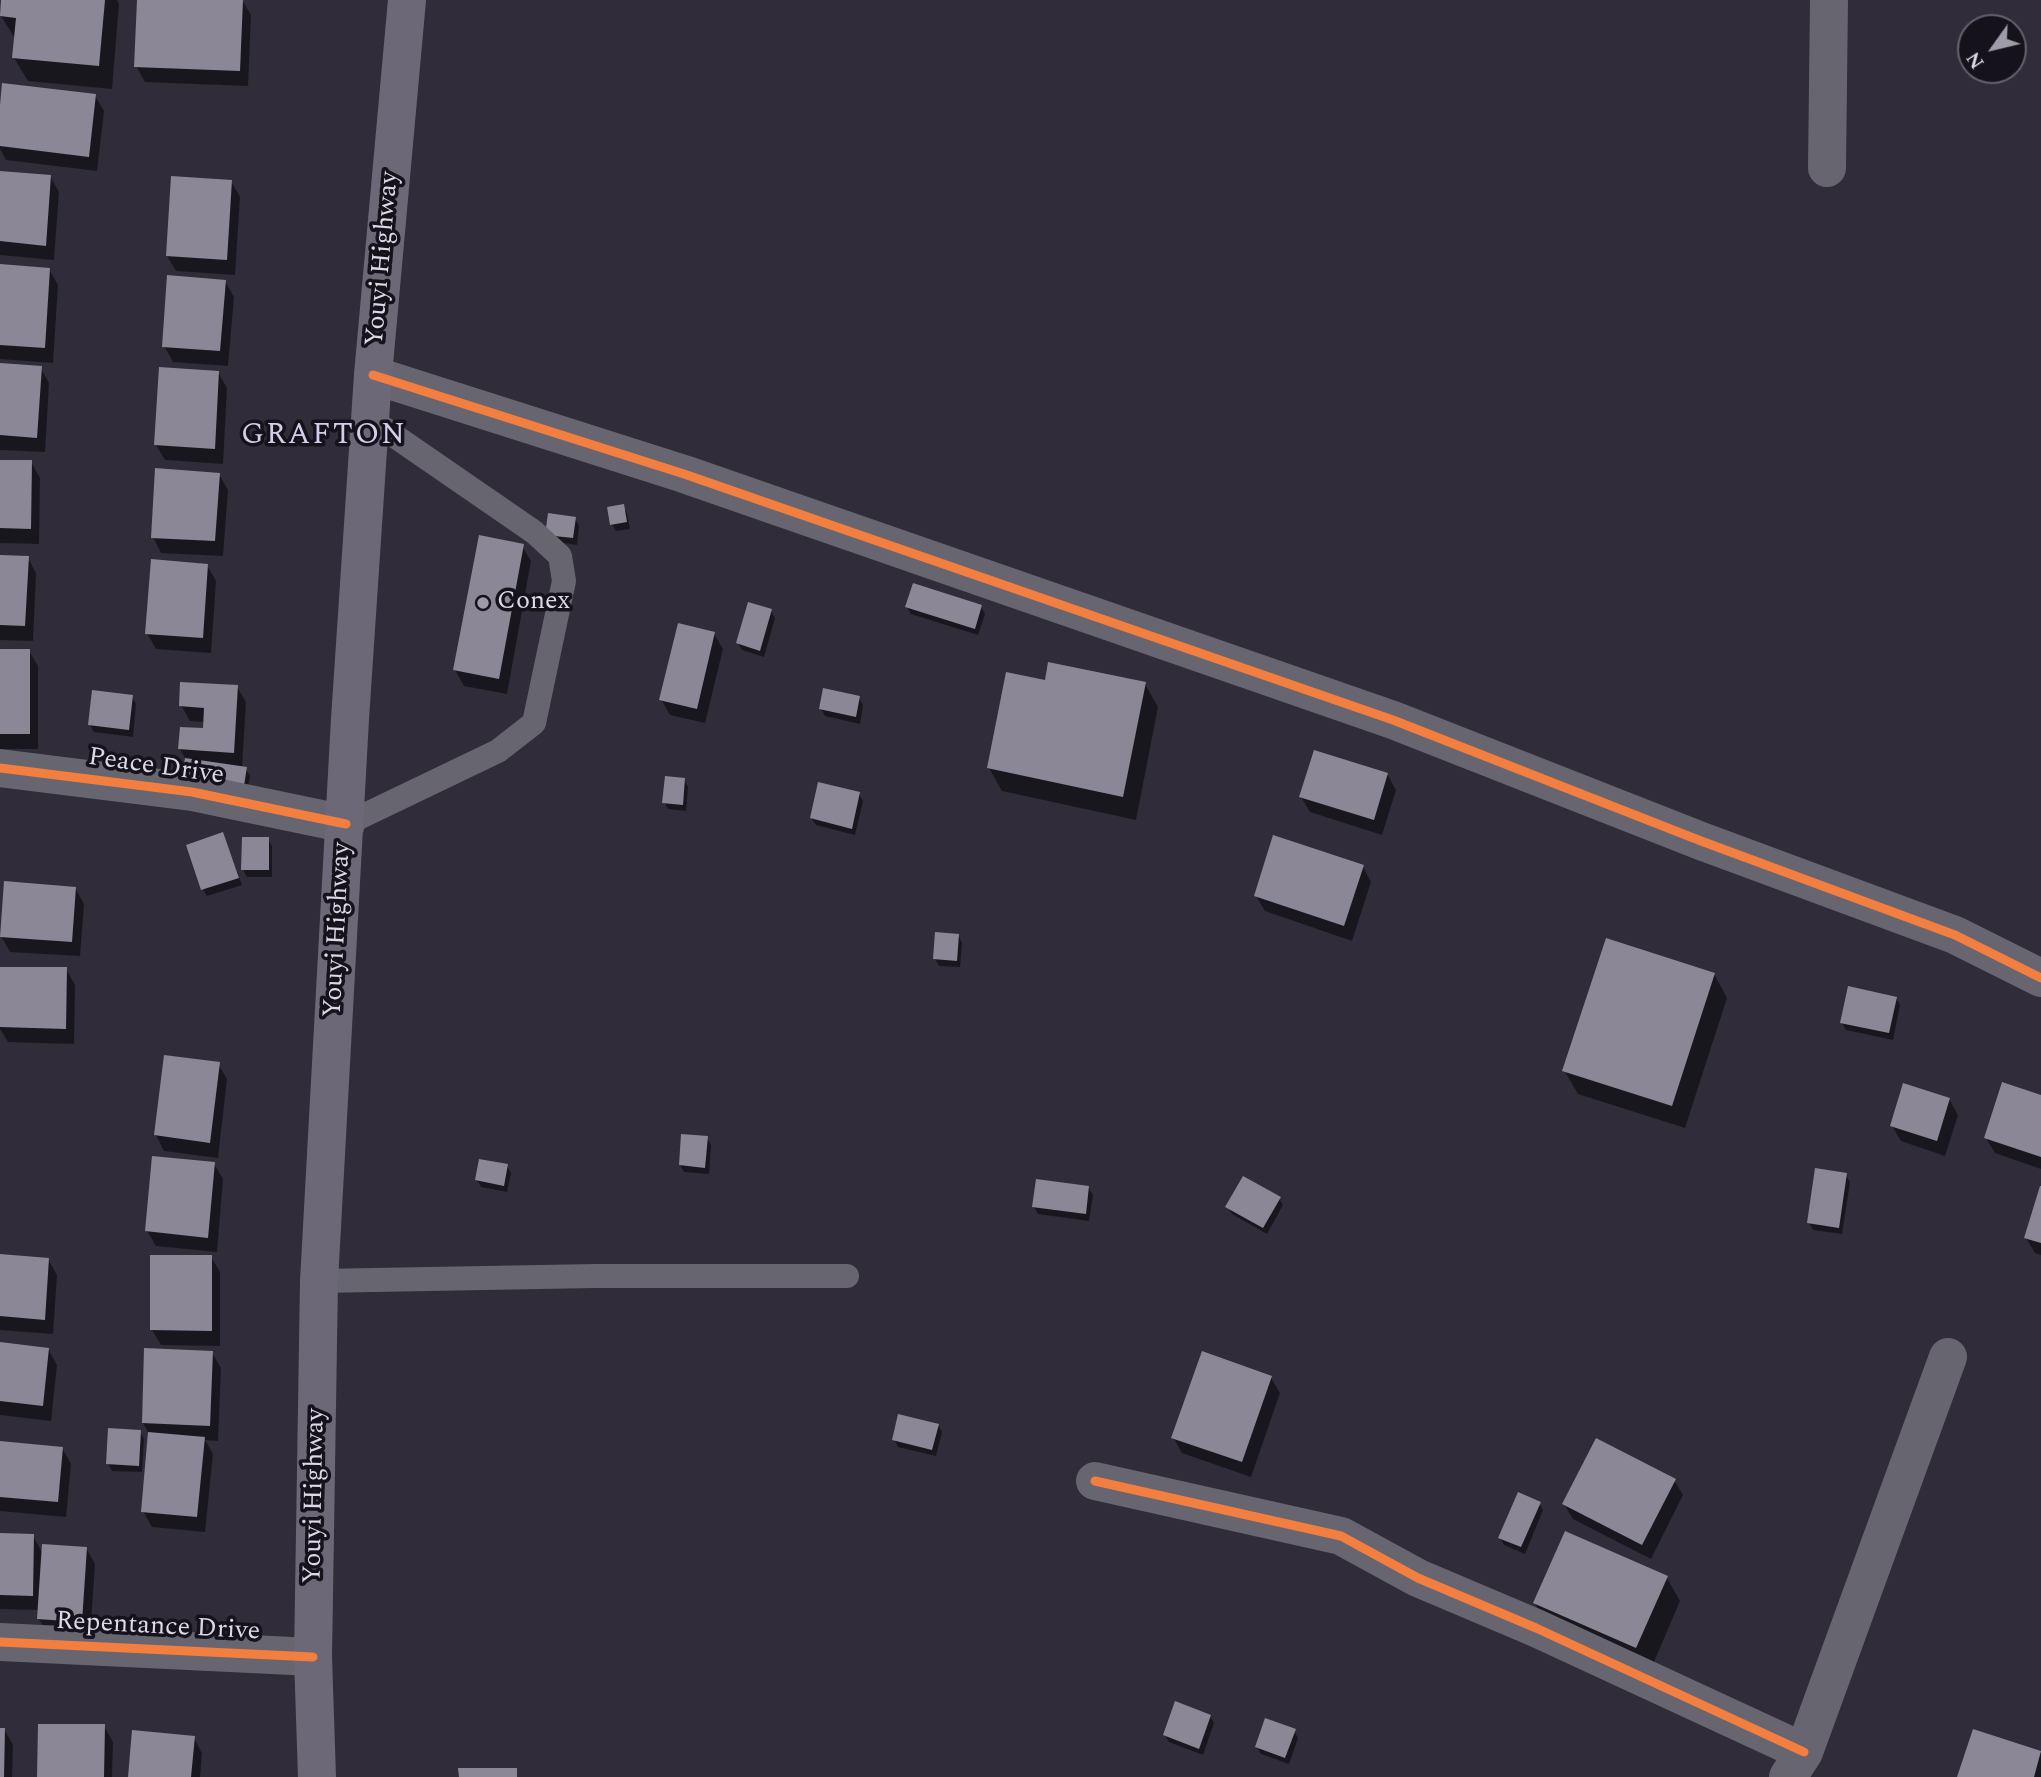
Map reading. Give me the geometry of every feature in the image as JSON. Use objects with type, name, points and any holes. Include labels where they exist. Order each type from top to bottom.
[{"type":"main road","name":"Youyi Highway","points":[[317,1777],[313,1657],[319,1281],[350,719],[373,375],[407,0]]},
{"type":"street","points":[[1827,168],[1829,0]]},
{"type":"street","points":[[373,375],[684,474],[1393,720],[1701,841],[1955,935],[2041,978]]},
{"type":"street","name":"Peace Drive","points":[[0,768],[192,792],[346,824]]},
{"type":"street","points":[[1095,1481],[1340,1536],[1418,1578],[1536,1628],[1796,1765],[1948,1357]]},
{"type":"street","name":"Repentance Drive","points":[[0,1642],[313,1657]]},
{"type":"lane","points":[[346,824],[498,751],[534,723],[564,581],[560,556],[534,532],[370,419]]},
{"type":"lane","points":[[319,1281],[595,1276],[847,1276]]},
{"type":"building","points":[[1,0],[105,0],[99,66],[12,58],[16,18],[0,16]]},
{"type":"building","points":[[137,0],[243,0],[240,71],[134,67]]},
{"type":"building","points":[[2,83],[96,94],[89,157],[0,146]]},
{"type":"building","points":[[0,171],[51,175],[46,246],[0,241]]},
{"type":"building","points":[[171,176],[232,180],[227,260],[166,256]]},
{"type":"building","points":[[0,264],[50,268],[45,348],[0,345]]},
{"type":"building","points":[[167,275],[226,280],[220,351],[162,347]]},
{"type":"building","points":[[0,363],[42,366],[37,438],[0,435]]},
{"type":"building","points":[[159,367],[219,371],[215,449],[154,445]]},
{"type":"building","points":[[0,460],[32,460],[31,529],[0,528]]},
{"type":"building","points":[[155,468],[220,473],[215,541],[151,538]]},
{"type":"building","points":[[624,504],[627,522],[610,525],[607,507]]},
{"type":"building","points":[[548,513],[576,517],[573,538],[545,535]]},
{"type":"building","points":[[479,535],[524,544],[499,679],[453,670]]},
{"type":"building","points":[[0,555],[29,556],[25,626],[0,625]]},
{"type":"building","points":[[151,559],[208,564],[203,638],[145,634]]},
{"type":"building","points":[[913,583],[982,605],[975,629],[905,607]]},
{"type":"building","points":[[748,602],[772,609],[760,651],[736,643]]},
{"type":"building","points":[[678,623],[715,632],[697,709],[659,700]]},
{"type":"building","points":[[0,649],[30,649],[30,734],[0,734]]},
{"type":"building","points":[[1048,662],[1146,682],[1123,797],[987,768],[1006,672],[1045,680]]},
{"type":"building","points":[[180,682],[238,685],[234,753],[178,749],[180,727],[203,728],[204,708],[179,706]]},
{"type":"building","points":[[823,688],[860,696],[856,717],[819,709]]},
{"type":"building","points":[[92,690],[133,695],[129,730],[88,725]]},
{"type":"building","points":[[1314,750],[1388,773],[1374,820],[1299,797]]},
{"type":"building","points":[[185,758],[247,767],[242,798],[180,788]]},
{"type":"building","points":[[665,776],[685,778],[683,805],[662,803]]},
{"type":"building","points":[[818,782],[860,792],[852,829],[810,818]]},
{"type":"building","points":[[223,832],[239,878],[201,890],[186,845]]},
{"type":"building","points":[[1273,835],[1364,865],[1344,926],[1254,896]]},
{"type":"building","points":[[242,837],[269,837],[269,870],[241,870]]},
{"type":"building","points":[[4,881],[76,887],[72,942],[0,937]]},
{"type":"building","points":[[935,932],[959,934],[957,961],[933,959]]},
{"type":"building","points":[[1606,938],[1715,973],[1672,1106],[1562,1071]]},
{"type":"building","points":[[0,967],[67,967],[66,1029],[0,1027]]},
{"type":"building","points":[[1848,986],[1897,997],[1889,1033],[1840,1023]]},
{"type":"building","points":[[164,1055],[220,1062],[210,1143],[154,1135]]},
{"type":"building","points":[[2002,1082],[2041,1095],[2041,1157],[1984,1138]]},
{"type":"building","points":[[1903,1083],[1950,1098],[1937,1141],[1890,1126]]},
{"type":"building","points":[[681,1134],[708,1136],[705,1168],[679,1165]]},
{"type":"building","points":[[152,1156],[215,1162],[208,1238],[145,1231]]},
{"type":"building","points":[[479,1159],[508,1164],[504,1186],[475,1180]]},
{"type":"building","points":[[1815,1168],[1847,1173],[1839,1228],[1807,1223]]},
{"type":"building","points":[[1243,1176],[1281,1197],[1263,1228],[1225,1207]]},
{"type":"building","points":[[1036,1179],[1089,1186],[1086,1214],[1032,1207]]},
{"type":"building","points":[[2041,1186],[2041,1243],[2024,1238]]},
{"type":"building","points":[[0,1254],[49,1258],[45,1320],[0,1316]]},
{"type":"building","points":[[150,1255],[212,1255],[212,1331],[150,1330]]},
{"type":"building","points":[[0,1342],[49,1348],[43,1406],[0,1401]]},
{"type":"building","points":[[144,1348],[213,1351],[210,1426],[142,1423]]},
{"type":"building","points":[[1202,1351],[1272,1376],[1242,1462],[1171,1438]]},
{"type":"building","points":[[898,1414],[939,1424],[932,1450],[892,1440]]},
{"type":"building","points":[[108,1428],[141,1430],[139,1466],[106,1464]]},
{"type":"building","points":[[148,1432],[205,1437],[197,1517],[141,1512]]},
{"type":"building","points":[[1596,1438],[1676,1479],[1642,1545],[1562,1504]]},
{"type":"building","points":[[0,1441],[63,1447],[58,1502],[0,1497]]},
{"type":"building","points":[[1518,1492],[1541,1502],[1521,1547],[1498,1538]]},
{"type":"building","points":[[1565,1531],[1668,1576],[1636,1648],[1533,1603]]},
{"type":"building","points":[[0,1533],[34,1534],[33,1596],[0,1595]]},
{"type":"building","points":[[42,1544],[87,1547],[82,1622],[37,1619]]},
{"type":"building","points":[[1175,1701],[1211,1715],[1199,1749],[1163,1735]]},
{"type":"building","points":[[1265,1718],[1296,1729],[1285,1758],[1255,1747]]},
{"type":"building","points":[[38,1724],[105,1724],[104,1777],[37,1777]]},
{"type":"building","points":[[0,1728],[5,1728],[4,1777],[0,1777]]},
{"type":"building","points":[[1973,1729],[2041,1751],[2034,1777],[1957,1777]]},
{"type":"building","points":[[132,1730],[195,1736],[191,1777],[128,1777]]},
{"type":"building","points":[[458,1768],[517,1768],[517,1777],[459,1777]]},
{"type":"cycle path","points":[[373,375],[684,474],[1393,720],[1701,841],[1955,935],[2041,978]]},
{"type":"cycle path","points":[[0,768],[192,792],[346,824]]},
{"type":"cycle path","points":[[1095,1481],[1341,1536],[1418,1578],[1536,1628],[1804,1752]]},
{"type":"cycle path","points":[[0,1642],[313,1657]]},
{"type":"place","name":"Conex","points":[[483,603]]},
{"type":"district","name":"GRAFTON","points":[[324,437]]}]
